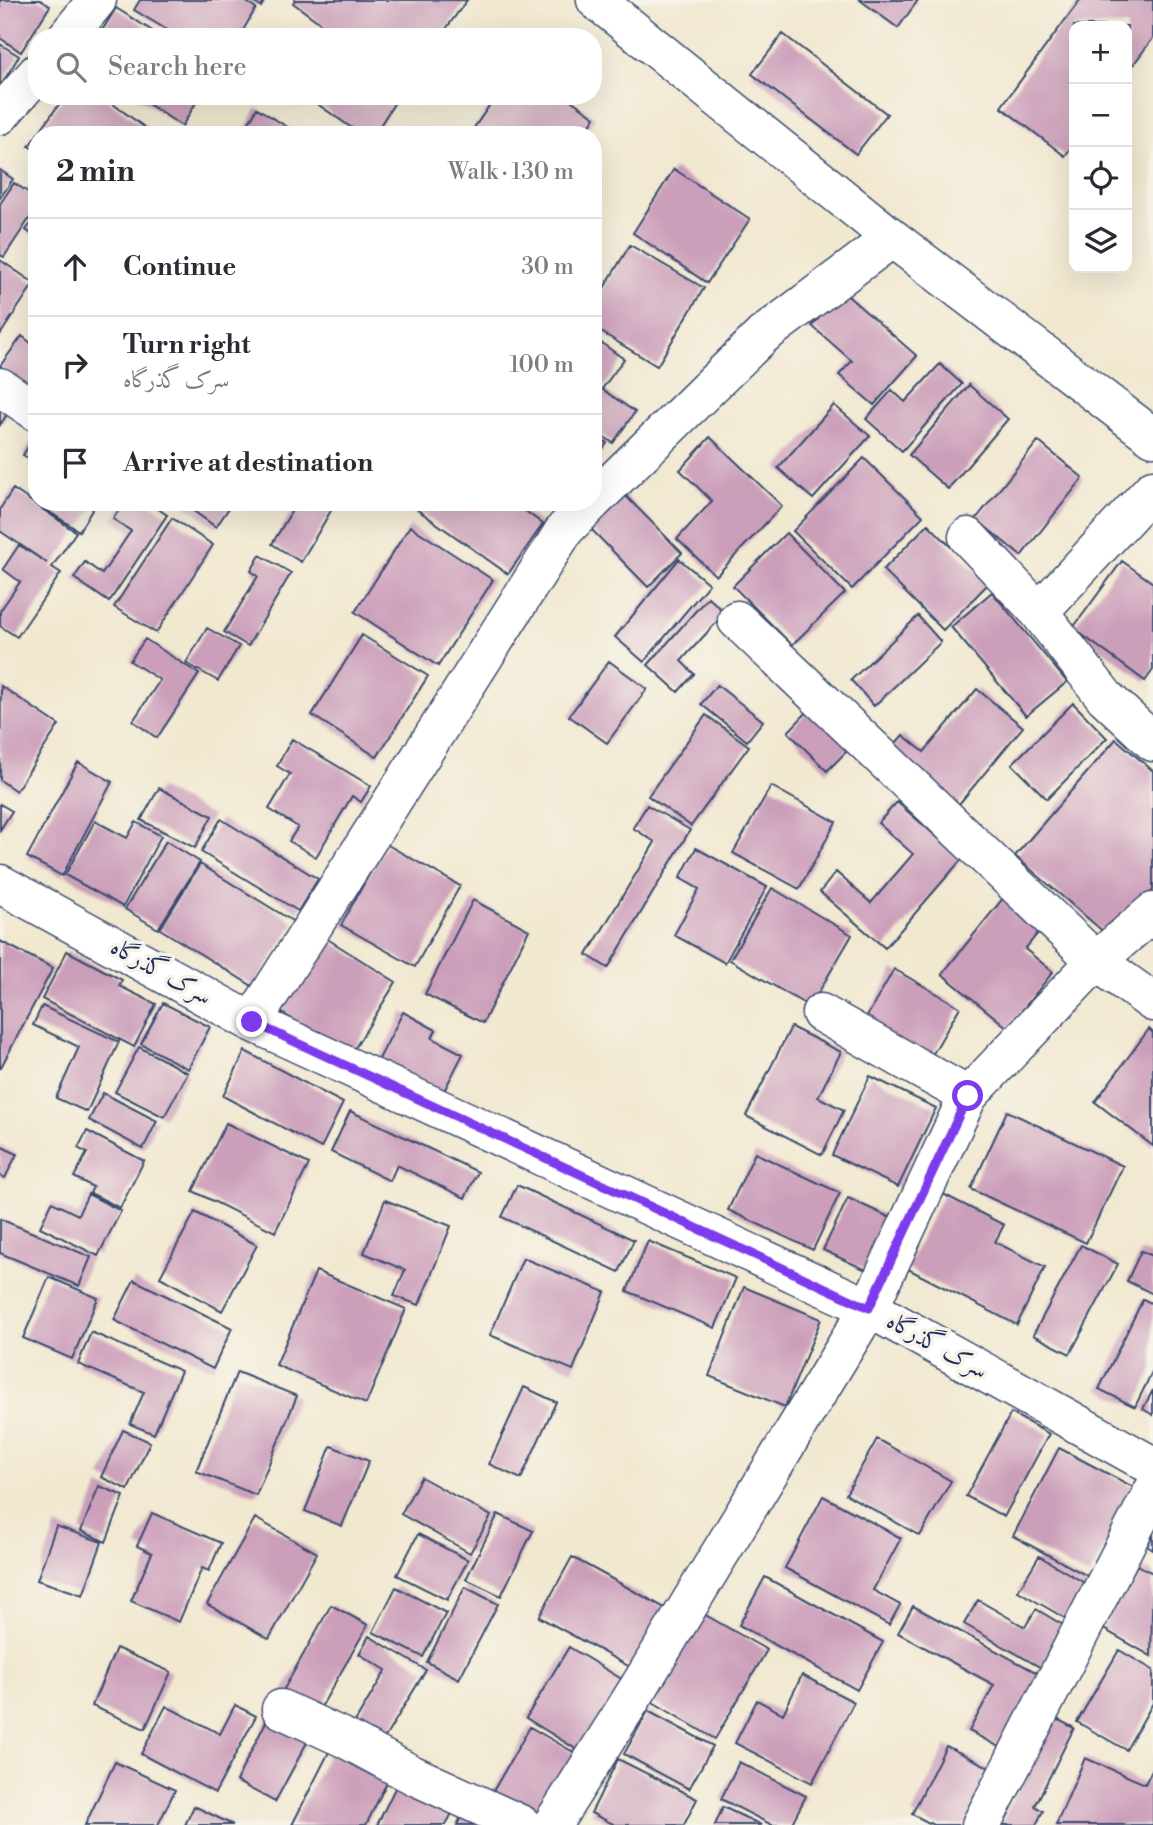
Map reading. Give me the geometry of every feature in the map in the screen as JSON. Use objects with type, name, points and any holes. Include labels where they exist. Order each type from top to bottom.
[{"type":"street","points":[[74,28],[97,0]]},
{"type":"street","points":[[596,0],[892,237],[1153,438]]},
{"type":"street","points":[[0,115],[28,82]]},
{"type":"street","points":[[602,493],[763,335],[892,237]]},
{"type":"street","points":[[0,387],[28,406]]},
{"type":"street","points":[[1039,612],[1153,489]]},
{"type":"street","points":[[252,1022],[565,529],[584,511]]},
{"type":"street","points":[[968,537],[1039,612],[1105,697],[1153,743]]},
{"type":"street","points":[[737,620],[1096,961],[1153,1002]]},
{"type":"street","name":"سرک گذرگاه","points":[[0,884],[252,1022],[869,1308],[1153,1466]]},
{"type":"street","points":[[552,1825],[869,1308],[968,1096],[1096,961],[1153,912]]},
{"type":"street","points":[[821,1013],[968,1096]]},
{"type":"street","points":[[981,1825],[1153,1491]]},
{"type":"street","points":[[281,1709],[346,1739],[413,1775],[523,1825]]},
{"type":"building","points":[[0,0],[40,0],[50,6],[36,28],[28,28],[28,41],[21,52],[0,38]]},
{"type":"building","points":[[140,0],[243,0],[256,8],[244,28],[164,28],[134,10]]},
{"type":"building","points":[[249,0],[265,0],[261,7]]},
{"type":"building","points":[[295,0],[467,0],[447,28],[327,28],[293,3]]},
{"type":"building","points":[[860,0],[918,0],[898,28]]},
{"type":"building","points":[[1080,0],[1153,0],[1153,38],[1132,66],[1132,21],[1069,21],[1069,150],[1065,156],[1001,107]]},
{"type":"building","points":[[116,8],[148,28],[104,28]]},
{"type":"building","points":[[783,34],[887,114],[856,154],[752,74]]},
{"type":"building","points":[[0,44],[19,56],[0,87]]},
{"type":"building","points":[[59,105],[114,105],[143,126],[43,126]]},
{"type":"building","points":[[150,105],[195,105],[182,126]]},
{"type":"building","points":[[319,105],[393,105],[380,126],[349,126]]},
{"type":"building","points":[[490,105],[578,105],[595,117],[589,126],[475,126]]},
{"type":"building","points":[[257,108],[286,126],[247,126]]},
{"type":"building","points":[[674,169],[750,219],[707,283],[633,233]]},
{"type":"building","points":[[0,170],[13,179],[0,198]]},
{"type":"building","points":[[14,183],[28,192],[28,221],[4,257],[0,255],[0,204]]},
{"type":"building","points":[[630,245],[704,288],[657,366],[602,332],[602,291]]},
{"type":"building","points":[[0,260],[28,279],[28,292],[0,335]]},
{"type":"building","points":[[842,291],[917,356],[874,405],[839,375],[852,361],[812,326]]},
{"type":"building","points":[[22,336],[28,341],[28,388],[0,366]]},
{"type":"building","points":[[602,343],[624,359],[602,389]]},
{"type":"building","points":[[940,364],[962,384],[902,451],[866,419],[892,390],[905,402]]},
{"type":"building","points":[[969,385],[1008,419],[948,489],[909,455]]},
{"type":"building","points":[[602,389],[635,412],[613,443],[602,435]]},
{"type":"building","points":[[0,400],[12,407],[0,425]]},
{"type":"building","points":[[834,405],[870,436],[813,499],[778,468]]},
{"type":"building","points":[[710,437],[782,506],[716,576],[677,539],[712,501],[680,470]]},
{"type":"building","points":[[1038,441],[1083,478],[1021,556],[976,519]]},
{"type":"building","points":[[864,458],[923,516],[852,589],[793,531]]},
{"type":"building","points":[[13,489],[28,499],[28,511],[45,511],[76,532],[52,567],[61,573],[17,637],[0,626],[0,611],[20,582],[3,569],[19,545],[47,563],[0,531],[0,509]]},
{"type":"building","points":[[622,492],[682,553],[648,587],[588,526]]},
{"type":"building","points":[[48,511],[91,511],[79,531]]},
{"type":"building","points":[[118,511],[161,511],[167,515],[109,602],[74,578],[85,562],[102,574],[131,531],[113,519]]},
{"type":"building","points":[[194,511],[227,511],[216,527]]},
{"type":"building","points":[[292,511],[331,511],[301,562],[272,544]]},
{"type":"building","points":[[419,511],[525,511],[543,524],[508,574]]},
{"type":"building","points":[[172,518],[213,545],[156,633],[114,607]]},
{"type":"building","points":[[928,524],[988,584],[943,630],[883,570]]},
{"type":"building","points":[[410,526],[493,580],[438,666],[355,612]]},
{"type":"building","points":[[786,533],[845,593],[792,645],[733,586]]},
{"type":"building","points":[[260,555],[291,573],[248,646],[224,632],[258,576],[251,571]]},
{"type":"building","points":[[679,559],[709,584],[644,662],[615,637]]},
{"type":"building","points":[[1122,561],[1153,583],[1153,670],[1145,681],[1073,628]]},
{"type":"building","points":[[992,592],[1067,682],[1026,716],[951,627]]},
{"type":"building","points":[[708,597],[725,613],[681,661],[694,674],[678,692],[648,665]]},
{"type":"building","points":[[918,616],[941,642],[874,706],[851,680]]},
{"type":"building","points":[[207,628],[239,646],[218,681],[186,663]]},
{"type":"building","points":[[362,635],[428,676],[377,757],[312,715]]},
{"type":"building","points":[[145,639],[199,674],[157,738],[133,721],[160,680],[130,661]]},
{"type":"building","points":[[609,661],[647,689],[607,743],[569,716]]},
{"type":"building","points":[[717,685],[763,721],[747,741],[701,704]]},
{"type":"building","points":[[1,686],[59,725],[16,791],[0,780]]},
{"type":"building","points":[[977,689],[1023,727],[954,810],[887,753],[903,735],[924,752]]},
{"type":"building","points":[[1073,703],[1107,738],[1047,799],[1012,764]]},
{"type":"building","points":[[810,709],[850,748],[827,771],[788,732]]},
{"type":"building","points":[[706,715],[749,746],[691,826],[648,796]]},
{"type":"building","points":[[292,739],[371,786],[361,802],[352,796],[316,857],[289,841],[298,827],[269,809],[290,774],[277,766]]},
{"type":"building","points":[[1116,739],[1153,771],[1153,890],[1112,939],[1015,856]]},
{"type":"building","points":[[78,762],[112,782],[62,876],[27,857]]},
{"type":"building","points":[[771,786],[836,822],[799,889],[733,853]]},
{"type":"building","points":[[159,788],[212,816],[195,848],[141,820]]},
{"type":"building","points":[[897,802],[962,859],[885,948],[820,892],[836,872],[871,903],[913,854],[878,823]]},
{"type":"building","points":[[0,804],[12,811],[0,830]]},
{"type":"building","points":[[647,805],[690,830],[608,968],[587,955],[655,842],[633,828]]},
{"type":"building","points":[[221,819],[318,879],[298,911],[201,852]]},
{"type":"building","points":[[95,821],[127,838],[136,822],[161,836],[123,907],[65,875]]},
{"type":"building","points":[[166,841],[200,862],[158,929],[125,909]]},
{"type":"building","points":[[386,844],[460,886],[415,967],[341,925]]},
{"type":"building","points":[[696,848],[767,887],[725,963],[674,935],[699,889],[680,878]]},
{"type":"building","points":[[200,864],[294,922],[254,987],[160,929]]},
{"type":"building","points":[[772,888],[852,935],[810,1007],[730,960]]},
{"type":"building","points":[[1004,897],[1042,928],[1025,949],[1053,972],[1008,1028],[942,974]]},
{"type":"building","points":[[473,900],[529,930],[483,1023],[425,994]]},
{"type":"building","points":[[321,935],[396,982],[350,1056],[276,1009]]},
{"type":"building","points":[[0,941],[53,968],[0,1069]]},
{"type":"building","points":[[67,951],[122,980],[119,986],[156,1004],[134,1047],[42,999]]},
{"type":"building","points":[[894,969],[960,1007],[927,1064],[861,1027]]},
{"type":"building","points":[[163,1003],[210,1027],[188,1069],[141,1044]]},
{"type":"building","points":[[42,1006],[119,1042],[87,1112],[56,1098],[79,1047],[33,1025]]},
{"type":"building","points":[[403,1012],[436,1030],[432,1038],[463,1054],[442,1095],[378,1061]]},
{"type":"building","points":[[791,1027],[841,1052],[818,1097],[844,1110],[822,1155],[746,1116]]},
{"type":"building","points":[[1149,1029],[1153,1033],[1153,1146],[1095,1102]]},
{"type":"building","points":[[139,1047],[188,1073],[164,1117],[115,1092]]},
{"type":"building","points":[[245,1051],[343,1103],[321,1148],[223,1096]]},
{"type":"building","points":[[870,1076],[936,1108],[898,1187],[832,1155]]},
{"type":"building","points":[[103,1093],[157,1121],[143,1149],[89,1120]]},
{"type":"building","points":[[350,1111],[478,1172],[465,1198],[397,1165],[390,1181],[331,1152]]},
{"type":"building","points":[[1007,1111],[1123,1166],[1086,1243],[971,1189]]},
{"type":"building","points":[[226,1123],[309,1164],[275,1232],[193,1191]]},
{"type":"building","points":[[87,1131],[144,1161],[120,1208],[90,1193],[93,1187],[74,1177],[87,1153],[78,1148]]},
{"type":"building","points":[[0,1146],[17,1154],[5,1178],[0,1176]]},
{"type":"building","points":[[755,1153],[840,1193],[813,1250],[728,1210]]},
{"type":"building","points":[[517,1185],[634,1240],[619,1272],[502,1217]]},
{"type":"building","points":[[88,1194],[121,1211],[98,1256],[40,1227],[52,1202],[78,1215]]},
{"type":"building","points":[[943,1194],[1004,1225],[995,1242],[1045,1267],[1017,1325],[906,1268]]},
{"type":"building","points":[[848,1198],[891,1218],[866,1270],[823,1250]]},
{"type":"building","points":[[385,1200],[451,1226],[419,1305],[394,1296],[405,1270],[364,1253]]},
{"type":"building","points":[[195,1212],[257,1245],[222,1311],[160,1277]]},
{"type":"building","points":[[0,1219],[91,1257],[79,1286],[0,1253]]},
{"type":"building","points":[[648,1241],[736,1278],[715,1328],[627,1291]]},
{"type":"building","points":[[1081,1245],[1118,1264],[1070,1354],[1033,1335]]},
{"type":"building","points":[[1141,1251],[1153,1256],[1153,1294],[1127,1281]]},
{"type":"building","points":[[523,1258],[605,1292],[573,1370],[490,1335]]},
{"type":"building","points":[[316,1271],[406,1309],[366,1404],[276,1365]]},
{"type":"building","points":[[49,1277],[98,1298],[72,1359],[23,1338]]},
{"type":"building","points":[[134,1280],[232,1328],[213,1369],[114,1320]]},
{"type":"building","points":[[744,1287],[821,1319],[785,1407],[709,1376]]},
{"type":"building","points":[[1143,1299],[1153,1304],[1153,1370],[1135,1407],[1099,1389]]},
{"type":"building","points":[[91,1332],[181,1371],[154,1434],[130,1424],[144,1392],[78,1364]]},
{"type":"building","points":[[237,1372],[297,1396],[256,1495],[196,1471]]},
{"type":"building","points":[[524,1387],[556,1402],[521,1479],[489,1464]]},
{"type":"building","points":[[1153,1390],[1153,1415],[1143,1409]]},
{"type":"building","points":[[1011,1413],[1049,1434],[1004,1517],[966,1496]]},
{"type":"building","points":[[123,1430],[150,1442],[128,1490],[101,1477]]},
{"type":"building","points":[[877,1439],[951,1481],[920,1536],[846,1494]]},
{"type":"building","points":[[331,1446],[369,1461],[342,1526],[305,1511]]},
{"type":"building","points":[[1059,1448],[1135,1488],[1089,1577],[1013,1536]]},
{"type":"building","points":[[421,1477],[491,1516],[470,1553],[401,1514]]},
{"type":"building","points":[[99,1486],[124,1496],[106,1542],[81,1531]]},
{"type":"building","points":[[823,1496],[901,1538],[873,1590],[900,1605],[889,1625],[785,1568]]},
{"type":"building","points":[[152,1513],[221,1543],[209,1571],[202,1568],[179,1622],[131,1601],[152,1553],[137,1546]]},
{"type":"building","points":[[498,1514],[533,1531],[501,1596],[466,1579]]},
{"type":"building","points":[[255,1518],[317,1553],[269,1639],[207,1604]]},
{"type":"building","points":[[56,1526],[102,1542],[83,1595],[37,1580]]},
{"type":"building","points":[[418,1534],[468,1560],[447,1600],[397,1575]]},
{"type":"building","points":[[1153,1534],[1153,1550],[1147,1546]]},
{"type":"building","points":[[1039,1556],[1088,1585],[1068,1620],[1018,1591]]},
{"type":"building","points":[[572,1557],[674,1613],[641,1673],[539,1617]]},
{"type":"building","points":[[1137,1565],[1153,1573],[1151,1656],[1102,1628]]},
{"type":"building","points":[[765,1577],[883,1642],[857,1690],[739,1625]]},
{"type":"building","points":[[396,1587],[446,1613],[423,1657],[373,1632]]},
{"type":"building","points":[[465,1587],[498,1604],[459,1679],[427,1662]]},
{"type":"building","points":[[978,1600],[1025,1627],[1036,1609],[1068,1628],[1045,1670],[964,1624]]},
{"type":"building","points":[[331,1605],[368,1625],[316,1716],[280,1696]]},
{"type":"building","points":[[913,1606],[1043,1676],[1003,1749],[969,1731],[994,1685],[898,1633]]},
{"type":"building","points":[[702,1613],[767,1650],[715,1739],[651,1701]]},
{"type":"building","points":[[369,1636],[426,1670],[381,1744],[352,1727],[386,1670],[359,1654]]},
{"type":"building","points":[[569,1647],[633,1686],[589,1757],[526,1718]]},
{"type":"building","points":[[116,1648],[171,1672],[145,1729],[92,1706]]},
{"type":"building","points":[[1119,1650],[1153,1670],[1153,1703],[1126,1750],[1077,1722]]},
{"type":"building","points":[[802,1675],[854,1702],[812,1783],[735,1743],[757,1700],[783,1714]]},
{"type":"building","points":[[235,1705],[256,1716],[215,1793],[141,1754],[166,1706],[220,1734]]},
{"type":"building","points":[[648,1711],[713,1746],[689,1789],[624,1754]]},
{"type":"building","points":[[271,1712],[312,1733],[275,1802],[236,1781]]},
{"type":"building","points":[[1053,1717],[1074,1728],[1035,1806],[1043,1811],[1036,1825],[1000,1825]]},
{"type":"building","points":[[530,1727],[582,1757],[545,1823],[492,1793]]},
{"type":"building","points":[[332,1746],[391,1774],[366,1825],[292,1825]]},
{"type":"building","points":[[946,1746],[997,1771],[969,1825],[933,1825],[912,1814]]},
{"type":"building","points":[[1085,1758],[1145,1784],[1153,1768],[1153,1825],[1056,1825]]},
{"type":"building","points":[[618,1759],[697,1799],[684,1825],[615,1825],[591,1813]]},
{"type":"building","points":[[115,1762],[175,1790],[158,1825],[85,1825]]},
{"type":"building","points":[[739,1762],[806,1796],[791,1825],[772,1825],[721,1799]]},
{"type":"building","points":[[400,1778],[456,1805],[446,1825],[377,1825]]},
{"type":"building","points":[[194,1806],[233,1825],[185,1825]]},
{"type":"building","points":[[723,1807],[761,1825],[715,1825]]},
{"type":"building","points":[[465,1809],[499,1825],[457,1825]]},
{"type":"route","points":[[252,1022],[869,1308],[968,1096]]}]
